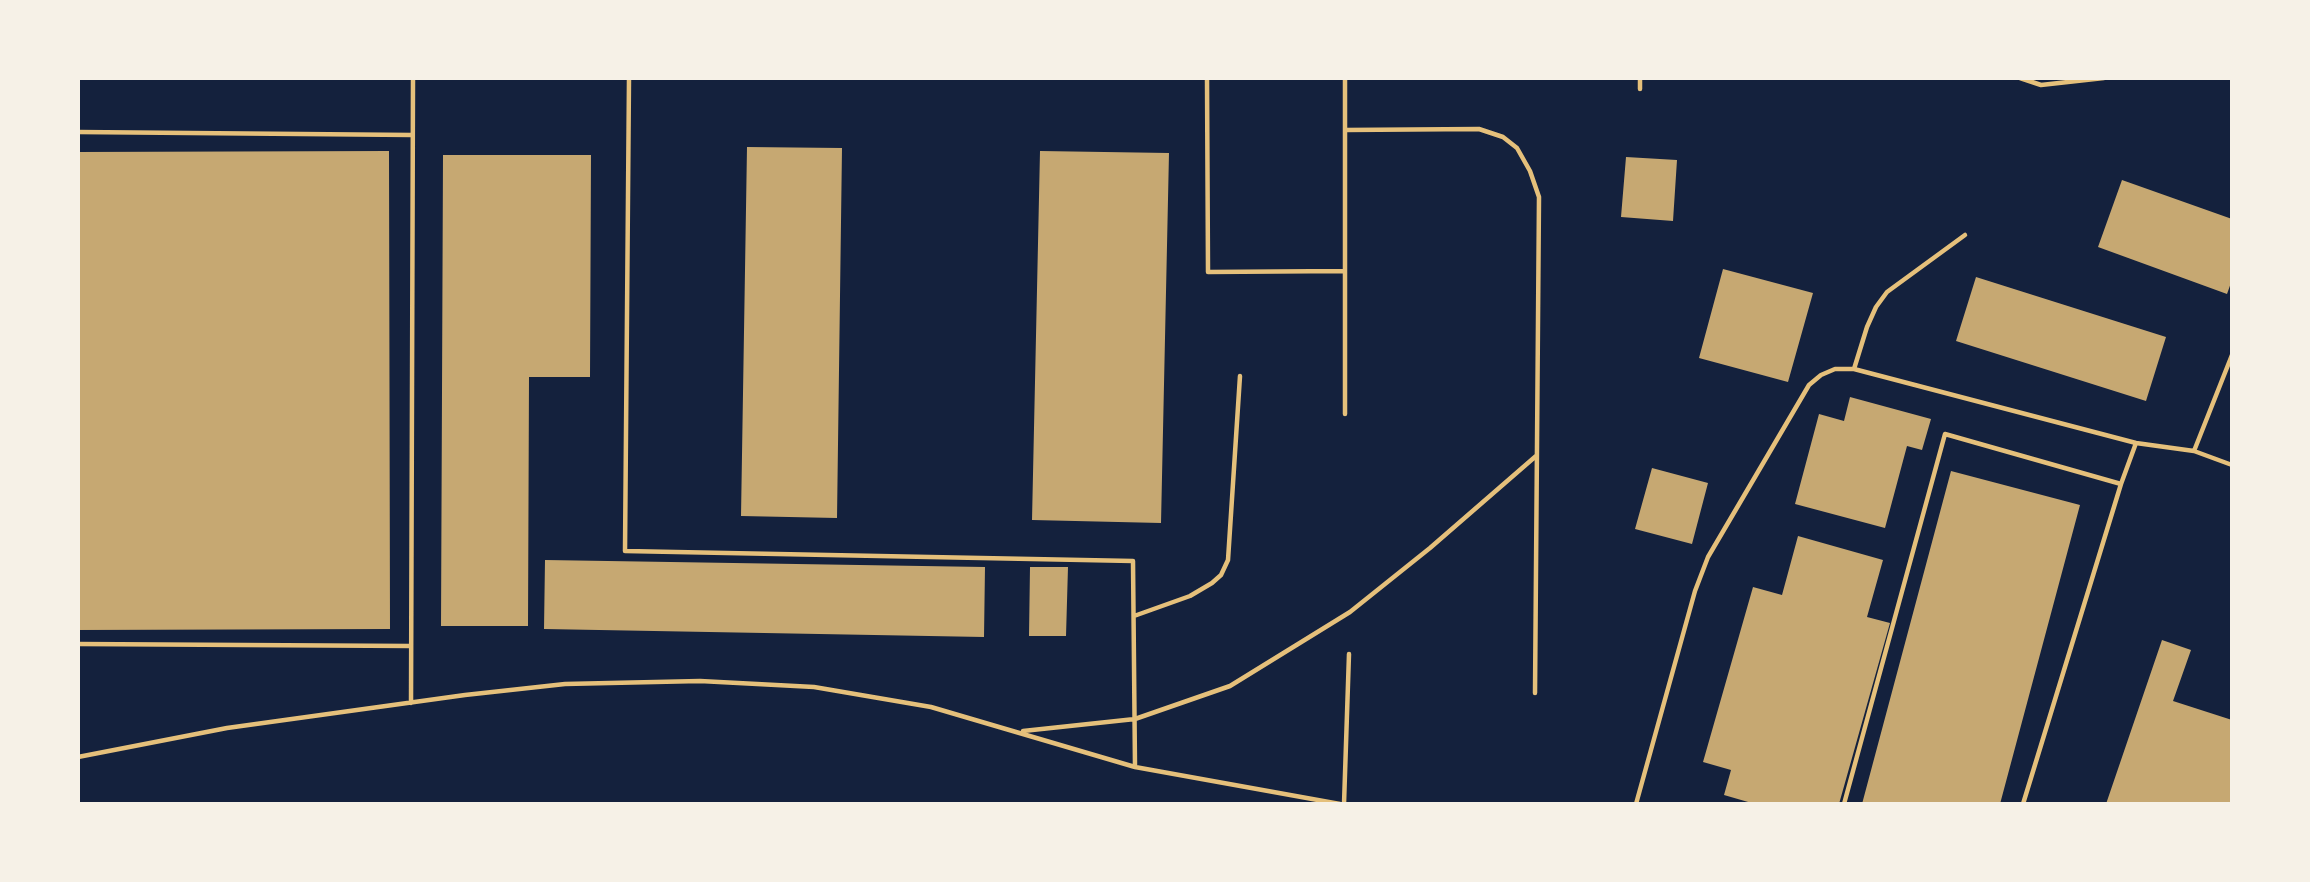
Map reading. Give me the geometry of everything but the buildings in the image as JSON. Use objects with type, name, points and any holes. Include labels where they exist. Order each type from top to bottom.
[{"type":"lane","points":[[411,703],[413,78]]},
{"type":"lane","points":[[629,78],[625,551],[1133,561],[1136,766]]},
{"type":"lane","points":[[1207,78],[1208,272],[1345,271]]},
{"type":"lane","points":[[1345,78],[1345,414]]},
{"type":"lane","points":[[1640,89],[1641,78]]},
{"type":"lane","points":[[2020,78],[2042,85],[2104,78]]},
{"type":"lane","points":[[1345,130],[1479,129],[1503,137],[1517,148],[1526,163],[1539,197],[1535,693]]},
{"type":"lane","points":[[78,132],[412,135]]},
{"type":"lane","points":[[1854,369],[1867,327],[1887,292],[1965,235]]},
{"type":"lane","points":[[2193,451],[2232,355]]},
{"type":"lane","points":[[1636,804],[1695,591],[1708,557],[1809,385],[1834,369],[1854,369],[2136,443],[2193,451],[2232,465]]},
{"type":"lane","points":[[1134,616],[1190,596],[1212,583],[1221,575],[1228,560],[1240,375]]},
{"type":"lane","points":[[1844,804],[1945,434],[2121,484]]},
{"type":"lane","points":[[2023,804],[2121,484],[2136,443]]},
{"type":"lane","points":[[1018,732],[1135,719],[1230,686],[1350,612],[1430,548],[1536,456]]},
{"type":"lane","points":[[78,644],[410,646]]},
{"type":"lane","points":[[78,757],[227,728],[565,684],[700,681],[814,687],[931,707],[1136,766],[1342,804],[1349,654]]}]
